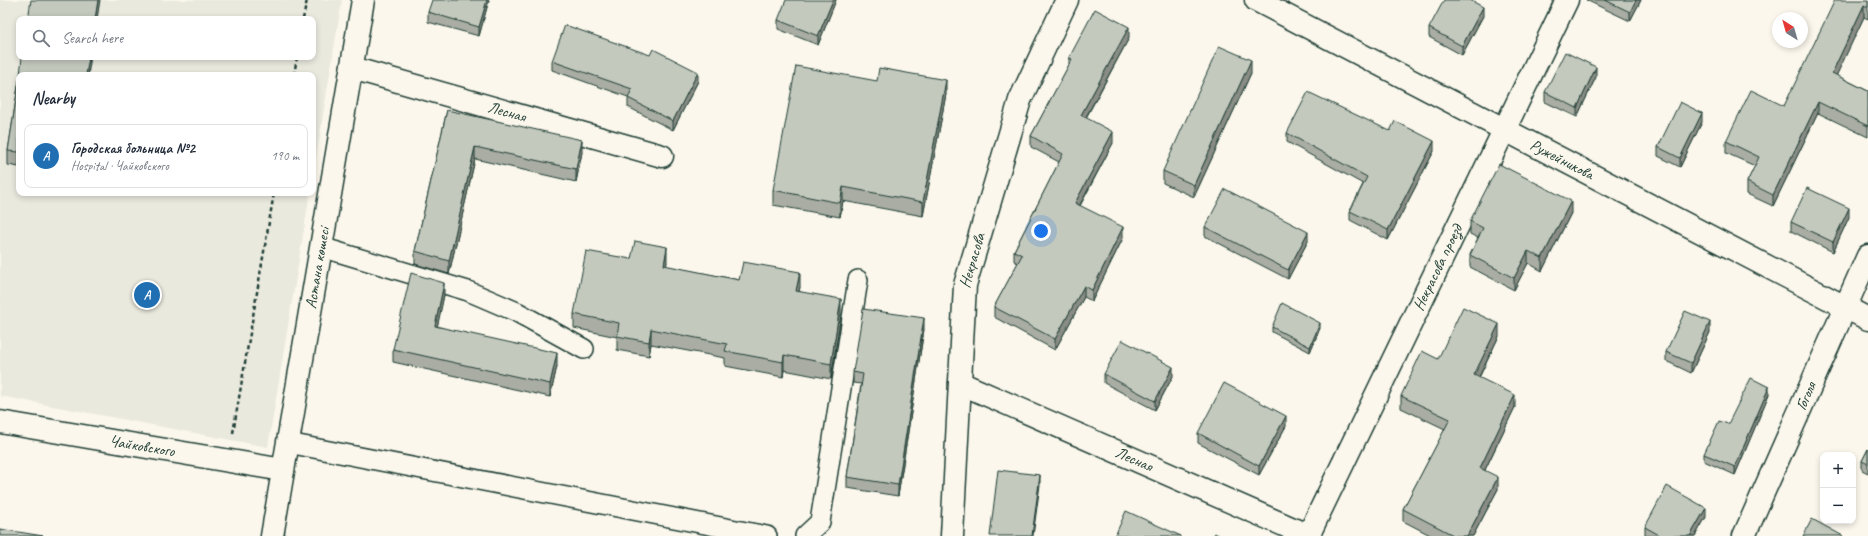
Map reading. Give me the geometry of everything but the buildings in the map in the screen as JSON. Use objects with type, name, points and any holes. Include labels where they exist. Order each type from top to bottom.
[{"type":"street","name":"Астана көшесі","points":[[272,536],[363,0]]},
{"type":"street","name":"Некрасова","points":[[952,536],[965,285],[1020,100],[1067,0]]},
{"type":"street","name":"Ружейникова","points":[[1256,0],[1868,319]]},
{"type":"street","name":"Некрасова проезд","points":[[1308,536],[1567,0]]},
{"type":"street","name":"Лесная","points":[[352,68],[662,156]]},
{"type":"street","name":"Гоголя","points":[[1744,536],[1868,256]]},
{"type":"street","name":"Лесная","points":[[960,383],[1308,536]]},
{"type":"street","name":"Чайковского","points":[[0,422],[283,470]]},
{"type":"lane","points":[[321,247],[468,291],[517,312],[584,349]]},
{"type":"lane","points":[[805,536],[820,522],[858,280]]},
{"type":"lane","points":[[288,443],[767,536]]},
{"type":"path","points":[[304,16],[307,0]]},
{"type":"path","points":[[294,72],[296,60]]},
{"type":"path","points":[[228,461],[273,196]]},
{"type":"shaded area","points":[[0,0],[342,0],[316,158],[316,72],[16,72],[16,196],[310,196],[268,447],[0,396]]},
{"type":"place","name":"Городская больница №2","points":[[147,295]]}]
